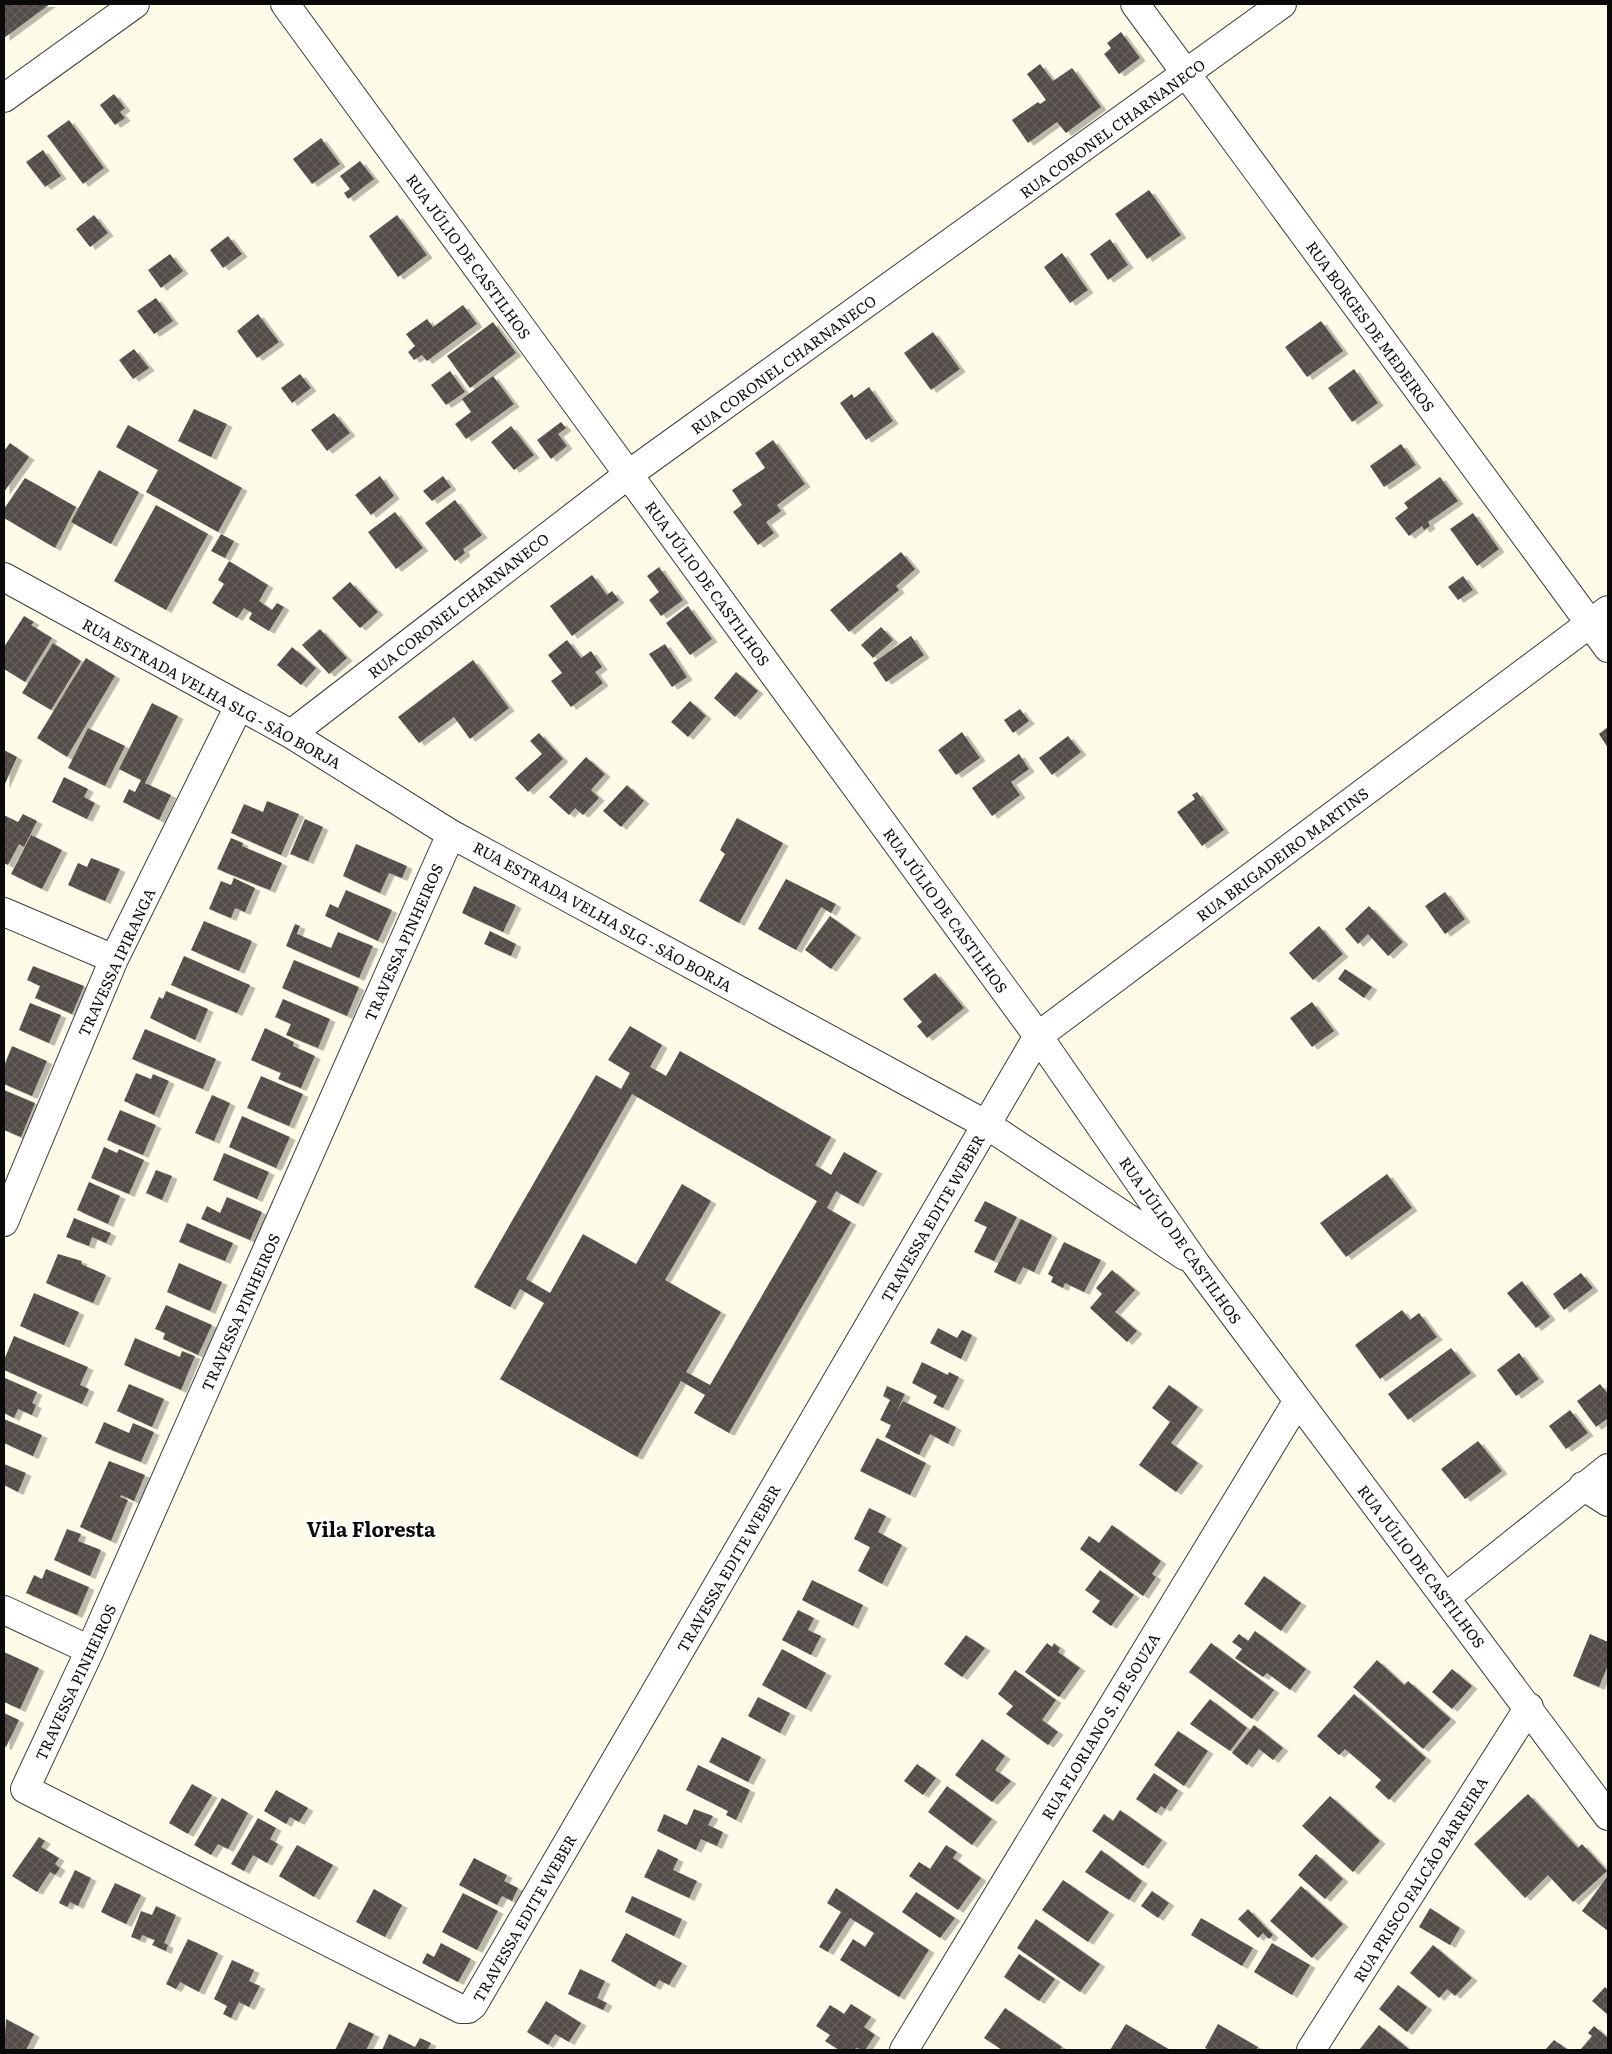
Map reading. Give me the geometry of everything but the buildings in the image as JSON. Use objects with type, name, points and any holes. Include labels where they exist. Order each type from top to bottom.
[{"type":"street","points":[[4,98],[135,4]]},
{"type":"street","name":"RUA JÚLIO DE CASTILHOS","points":[[285,4],[1038,1036],[1196,1264],[1297,1402],[1529,1707],[1608,1816]]},
{"type":"street","name":"RUA BORGES DE MEDEIROS","points":[[1135,4],[1186,75],[1599,617],[1608,648]]},
{"type":"street","name":"RUA CORONEL CHARNANECO","points":[[291,734],[629,474],[1186,75],[1282,4]]},
{"type":"street","name":"RUA ESTRADA VELHA SLG - SÃO BORJA","points":[[4,578],[291,734],[451,834],[986,1125],[1196,1264]]},
{"type":"street","name":"RUA BRIGADEIRO MARTINS","points":[[986,1125],[1038,1036],[1599,617]]},
{"type":"street","name":"TRAVESSA IPIRANGA","points":[[4,1222],[114,960],[239,706]]},
{"type":"street","name":"TRAVESSA PINHEIROS","points":[[25,1789],[90,1650],[451,834]]},
{"type":"street","points":[[4,912],[114,960]]},
{"type":"street","name":"TRAVESSA EDITE WEBER","points":[[25,1789],[461,2009],[468,2010],[473,2006],[986,1125]]},
{"type":"street","name":"RUA FLORIANO S. DE SOUZA","points":[[904,2050],[1297,1402]]},
{"type":"street","points":[[1446,1597],[1608,1468]]},
{"type":"street","points":[[1583,1486],[1608,1502]]},
{"type":"street","points":[[4,1610],[90,1650]]},
{"type":"street","name":"RUA PRISCO FALCÃO BARREIRA","points":[[1311,2050],[1529,1707]]},
{"type":"district","name":"Vila Floresta","points":[[371,1528]]}]
